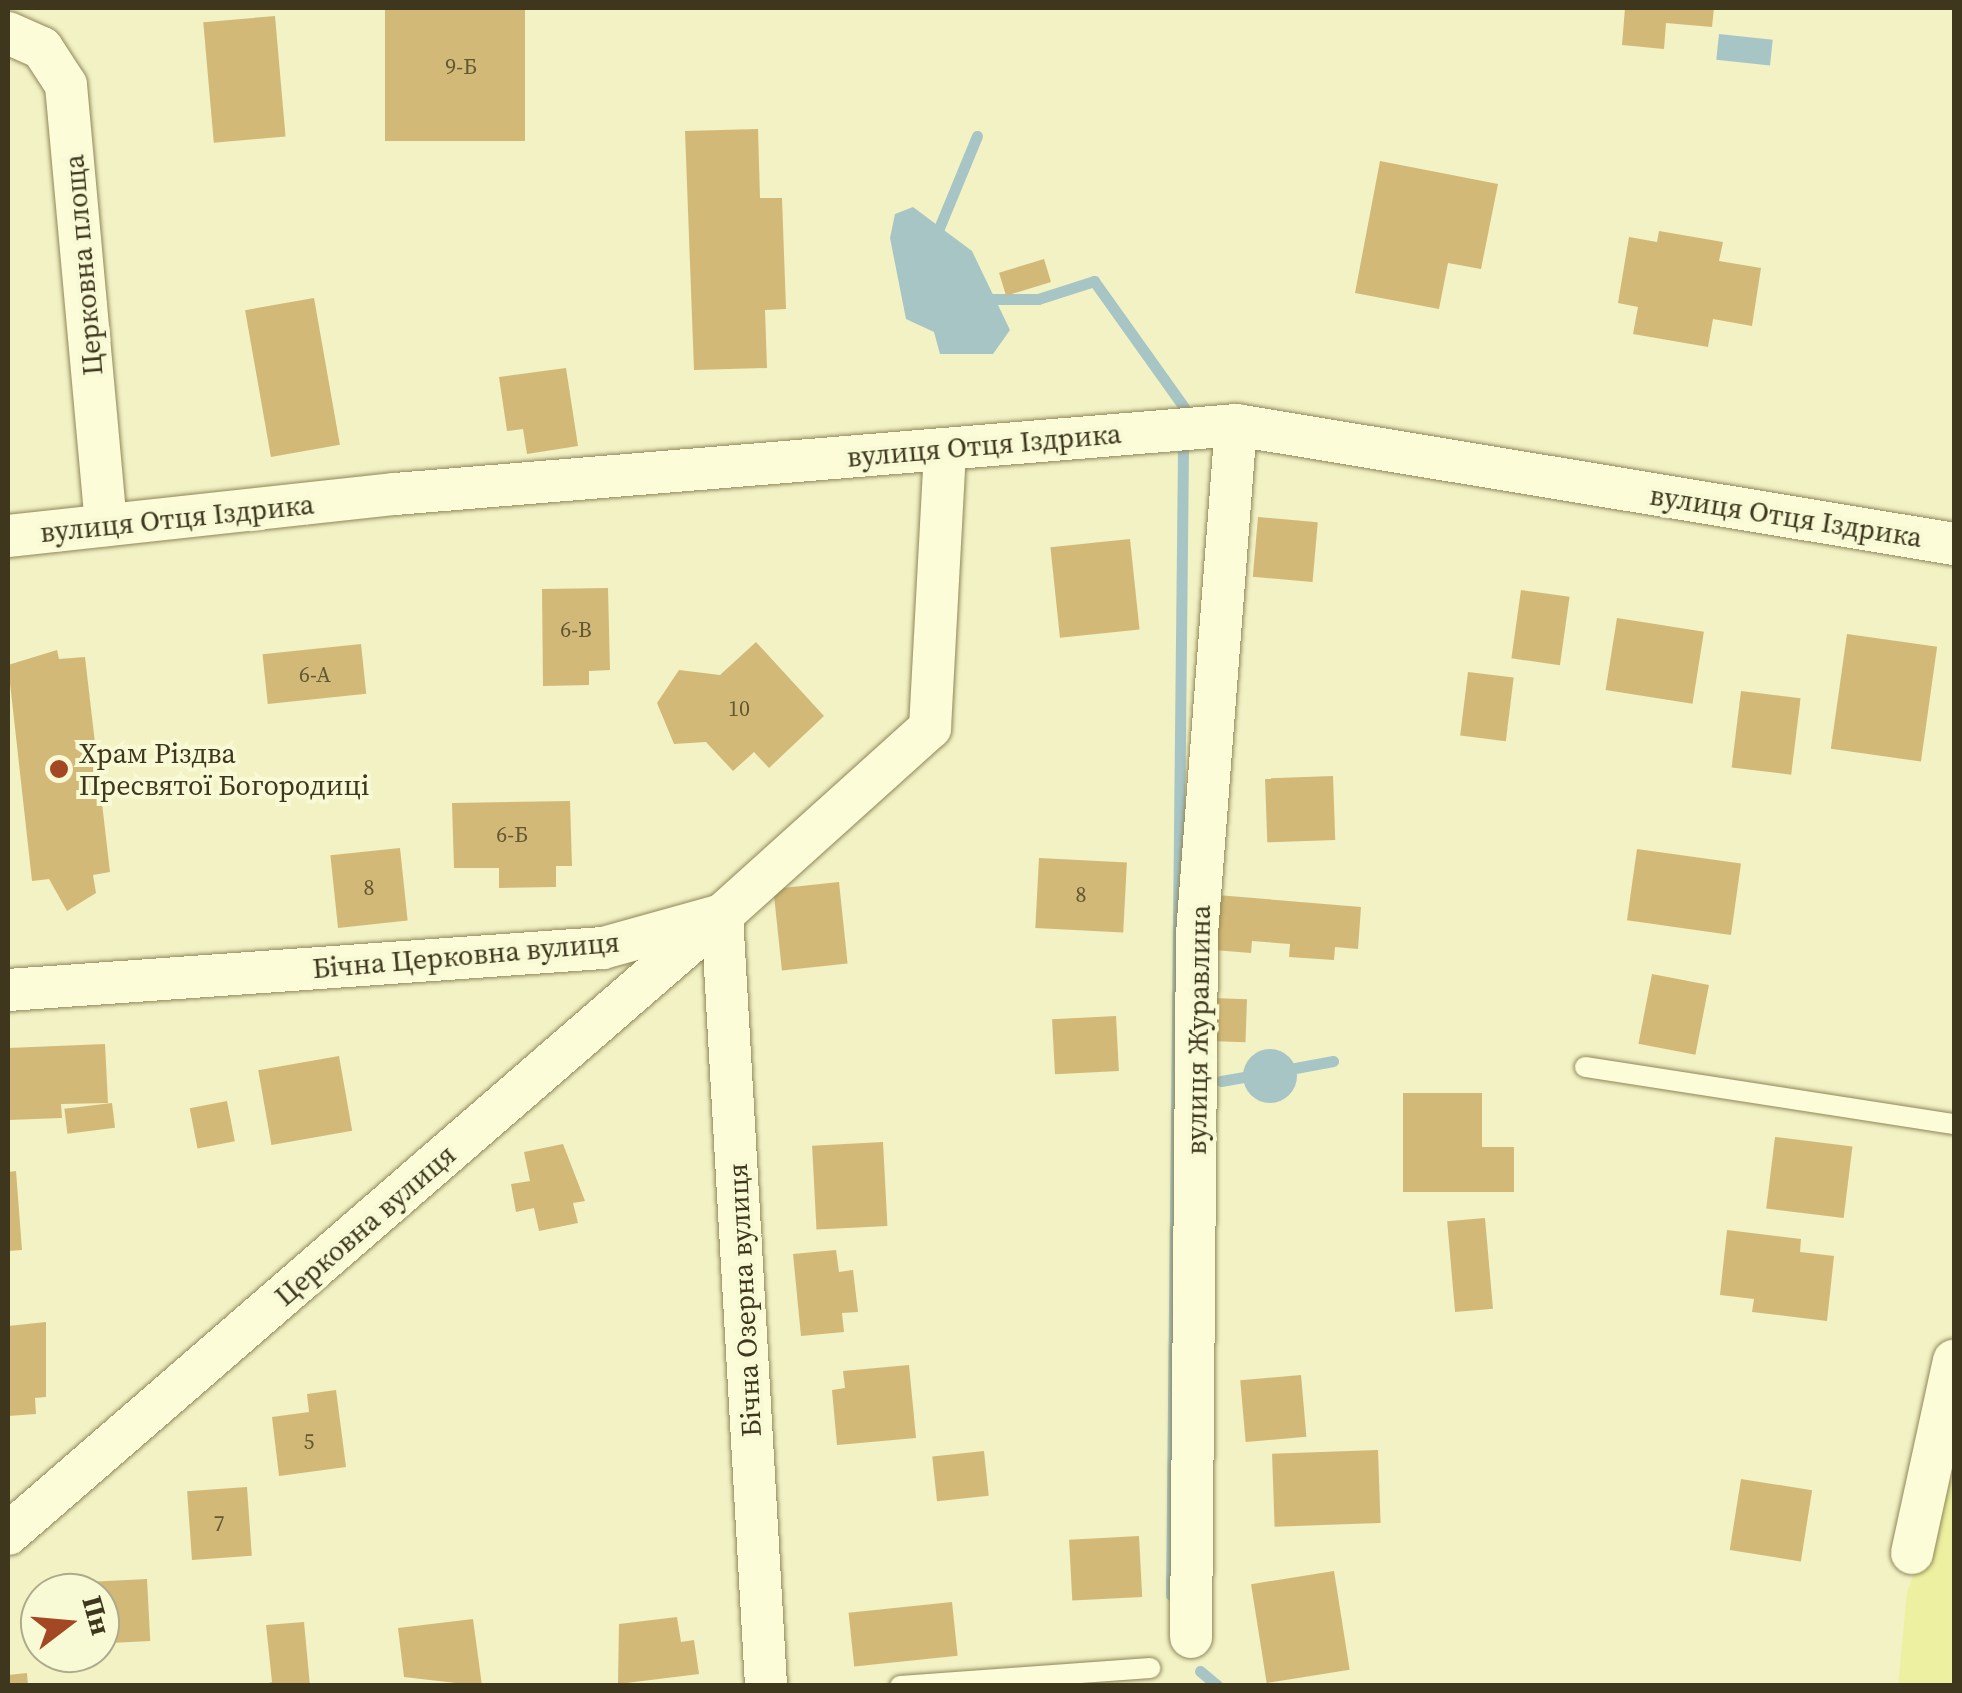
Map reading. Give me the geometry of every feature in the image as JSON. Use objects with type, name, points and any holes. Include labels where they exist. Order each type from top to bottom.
[{"type":"street","name":"Церковна площа","points":[[8,34],[42,48],[66,85],[106,526]]},
{"type":"street","name":"вулиця Отця Іздрика","points":[[8,536],[1236,425],[1954,544]]},
{"type":"street","name":"вулиця Журавлина","points":[[1191,1637],[1196,934],[1236,425]]},
{"type":"street","name":"Бічна Церковна вулиця","points":[[8,990],[603,948],[722,915],[930,728],[945,449]]},
{"type":"street","name":"Церковна вулиця","points":[[8,1534],[722,915]]},
{"type":"street","name":"Бічна Озерна вулиця","points":[[722,915],[766,1686]]},
{"type":"street","points":[[1912,1553],[1954,1361]]},
{"type":"lane","points":[[1584,1067],[1954,1124]]},
{"type":"lane","points":[[900,1686],[1150,1668]]},
{"type":"sand","points":[[1954,1474],[1954,1685],[1898,1686],[1907,1592]]},
{"type":"water","points":[[1719,34],[1773,40],[1770,66],[1716,60]]},
{"type":"water","points":[[913,207],[972,251],[1010,330],[993,354],[940,354],[934,332],[906,319],[890,238],[895,214]]},
{"type":"water","points":[[1270,1049],[1289,1057],[1297,1076],[1289,1095],[1270,1103],[1251,1095],[1243,1076],[1251,1057]]},
{"type":"building","points":[[385,8],[525,8],[525,141],[385,141]]},
{"type":"building","points":[[1625,8],[1714,8],[1712,27],[1666,23],[1664,49],[1622,45]]},
{"type":"building","points":[[275,16],[286,137],[214,143],[203,22]]},
{"type":"building","points":[[758,129],[760,198],[782,198],[786,309],[765,310],[767,368],[694,370],[685,131]]},
{"type":"building","points":[[1380,161],[1498,184],[1481,269],[1448,263],[1439,309],[1355,293]]},
{"type":"building","points":[[1659,231],[1723,242],[1719,261],[1761,268],[1752,326],[1713,319],[1708,347],[1633,334],[1638,307],[1618,303],[1629,237],[1657,242]]},
{"type":"building","points":[[1044,259],[1051,282],[1006,296],[999,273]]},
{"type":"building","points":[[314,298],[340,445],[271,457],[245,310]]},
{"type":"building","points":[[566,368],[578,446],[527,454],[523,429],[507,431],[499,377]]},
{"type":"building","points":[[1258,517],[1318,522],[1313,582],[1253,577]]},
{"type":"building","points":[[1130,539],[1140,630],[1060,638],[1050,547]]},
{"type":"building","points":[[608,588],[610,670],[589,671],[589,685],[543,686],[542,589]]},
{"type":"building","points":[[1521,590],[1570,597],[1560,665],[1511,658]]},
{"type":"building","points":[[1617,618],[1704,632],[1692,704],[1606,690]]},
{"type":"building","points":[[1847,634],[1937,647],[1921,762],[1831,749]]},
{"type":"building","points":[[756,642],[824,716],[769,768],[754,752],[733,771],[706,742],[674,744],[657,703],[679,670],[720,675]]},
{"type":"building","points":[[361,644],[366,694],[268,704],[263,654]]},
{"type":"building","name":"Храм Різдва Пресвятої Богородиці","points":[[57,650],[59,659],[85,657],[110,872],[93,875],[96,893],[67,911],[49,879],[32,881],[8,665]]},
{"type":"building","points":[[1468,672],[1514,678],[1506,741],[1460,736]]},
{"type":"building","points":[[1741,691],[1801,698],[1791,775],[1732,767]]},
{"type":"building","points":[[1333,776],[1335,840],[1267,842],[1265,778]]},
{"type":"building","points":[[570,801],[572,866],[556,866],[556,887],[499,888],[499,868],[454,868],[452,803]]},
{"type":"building","points":[[400,848],[408,921],[338,928],[330,855]]},
{"type":"building","points":[[1637,849],[1741,864],[1731,935],[1627,920]]},
{"type":"building","points":[[1039,858],[1127,863],[1123,933],[1035,928]]},
{"type":"building","points":[[839,882],[848,964],[782,970],[773,889]]},
{"type":"building","points":[[1205,894],[1361,907],[1358,949],[1335,947],[1334,960],[1289,957],[1290,944],[1252,941],[1251,953],[1201,949]]},
{"type":"building","points":[[1652,974],[1709,985],[1695,1055],[1638,1044]]},
{"type":"building","points":[[1212,998],[1247,999],[1245,1042],[1210,1041]]},
{"type":"building","points":[[1116,1016],[1119,1071],[1055,1074],[1052,1019]]},
{"type":"building","points":[[105,1044],[108,1103],[61,1104],[62,1118],[8,1120],[8,1048]]},
{"type":"building","points":[[339,1056],[352,1131],[271,1145],[258,1070]]},
{"type":"building","points":[[1403,1093],[1482,1093],[1482,1147],[1514,1147],[1514,1192],[1403,1192]]},
{"type":"building","points":[[227,1101],[235,1141],[198,1148],[190,1108]]},
{"type":"building","points":[[112,1103],[115,1128],[67,1134],[64,1109]]},
{"type":"building","points":[[1775,1137],[1852,1147],[1844,1218],[1766,1208]]},
{"type":"building","points":[[883,1142],[887,1226],[816,1230],[812,1146]]},
{"type":"building","points":[[563,1144],[585,1201],[573,1203],[578,1223],[539,1231],[534,1208],[516,1212],[511,1184],[530,1181],[524,1152]]},
{"type":"building","points":[[16,1171],[22,1250],[8,1251],[8,1172]]},
{"type":"building","points":[[1485,1218],[1493,1309],[1455,1312],[1447,1221]]},
{"type":"building","points":[[1727,1230],[1801,1239],[1800,1252],[1834,1256],[1827,1321],[1752,1312],[1754,1299],[1720,1295]]},
{"type":"building","points":[[836,1250],[839,1272],[853,1270],[858,1312],[842,1313],[844,1332],[801,1336],[793,1254]]},
{"type":"building","points":[[46,1322],[46,1397],[35,1398],[36,1414],[8,1416],[8,1326]]},
{"type":"building","points":[[909,1365],[916,1438],[837,1445],[832,1390],[845,1388],[843,1371]]},
{"type":"building","points":[[1301,1375],[1306,1437],[1246,1442],[1240,1380]]},
{"type":"building","points":[[336,1390],[346,1467],[279,1476],[272,1417],[309,1412],[307,1394]]},
{"type":"building","points":[[1378,1450],[1381,1523],[1275,1527],[1272,1454]]},
{"type":"building","points":[[984,1451],[989,1496],[937,1501],[932,1456]]},
{"type":"building","points":[[1741,1479],[1812,1490],[1801,1561],[1730,1550]]},
{"type":"building","points":[[247,1487],[252,1556],[192,1560],[187,1491]]},
{"type":"building","points":[[1139,1536],[1142,1597],[1072,1601],[1069,1540]]},
{"type":"building","points":[[1334,1571],[1350,1670],[1267,1683],[1251,1584]]},
{"type":"building","points":[[147,1579],[150,1641],[120,1643],[120,1580]]},
{"type":"building","points":[[952,1602],[958,1656],[854,1667],[849,1613]]},
{"type":"building","points":[[677,1617],[681,1642],[694,1640],[699,1674],[618,1684],[619,1624]]},
{"type":"building","points":[[473,1619],[482,1686],[404,1677],[398,1628]]},
{"type":"building","points":[[304,1622],[310,1686],[258,1686],[272,1682],[266,1625]]},
{"type":"building","points":[[27,1673],[28,1686],[8,1686],[8,1675]]},
{"type":"waterway","points":[[937,233],[977,136]]},
{"type":"waterway","points":[[986,299],[1038,299],[1094,281],[1184,407]]},
{"type":"waterway","points":[[1171,1595],[1183,444]]},
{"type":"waterway","points":[[1279,1071],[1333,1061]]},
{"type":"waterway","points":[[1221,1081],[1260,1074]]},
{"type":"waterway","points":[[1200,1671],[1218,1686]]},
{"type":"place","name":"Храм Різдва Пресвятої Богородиці","points":[[59,769]]}]
